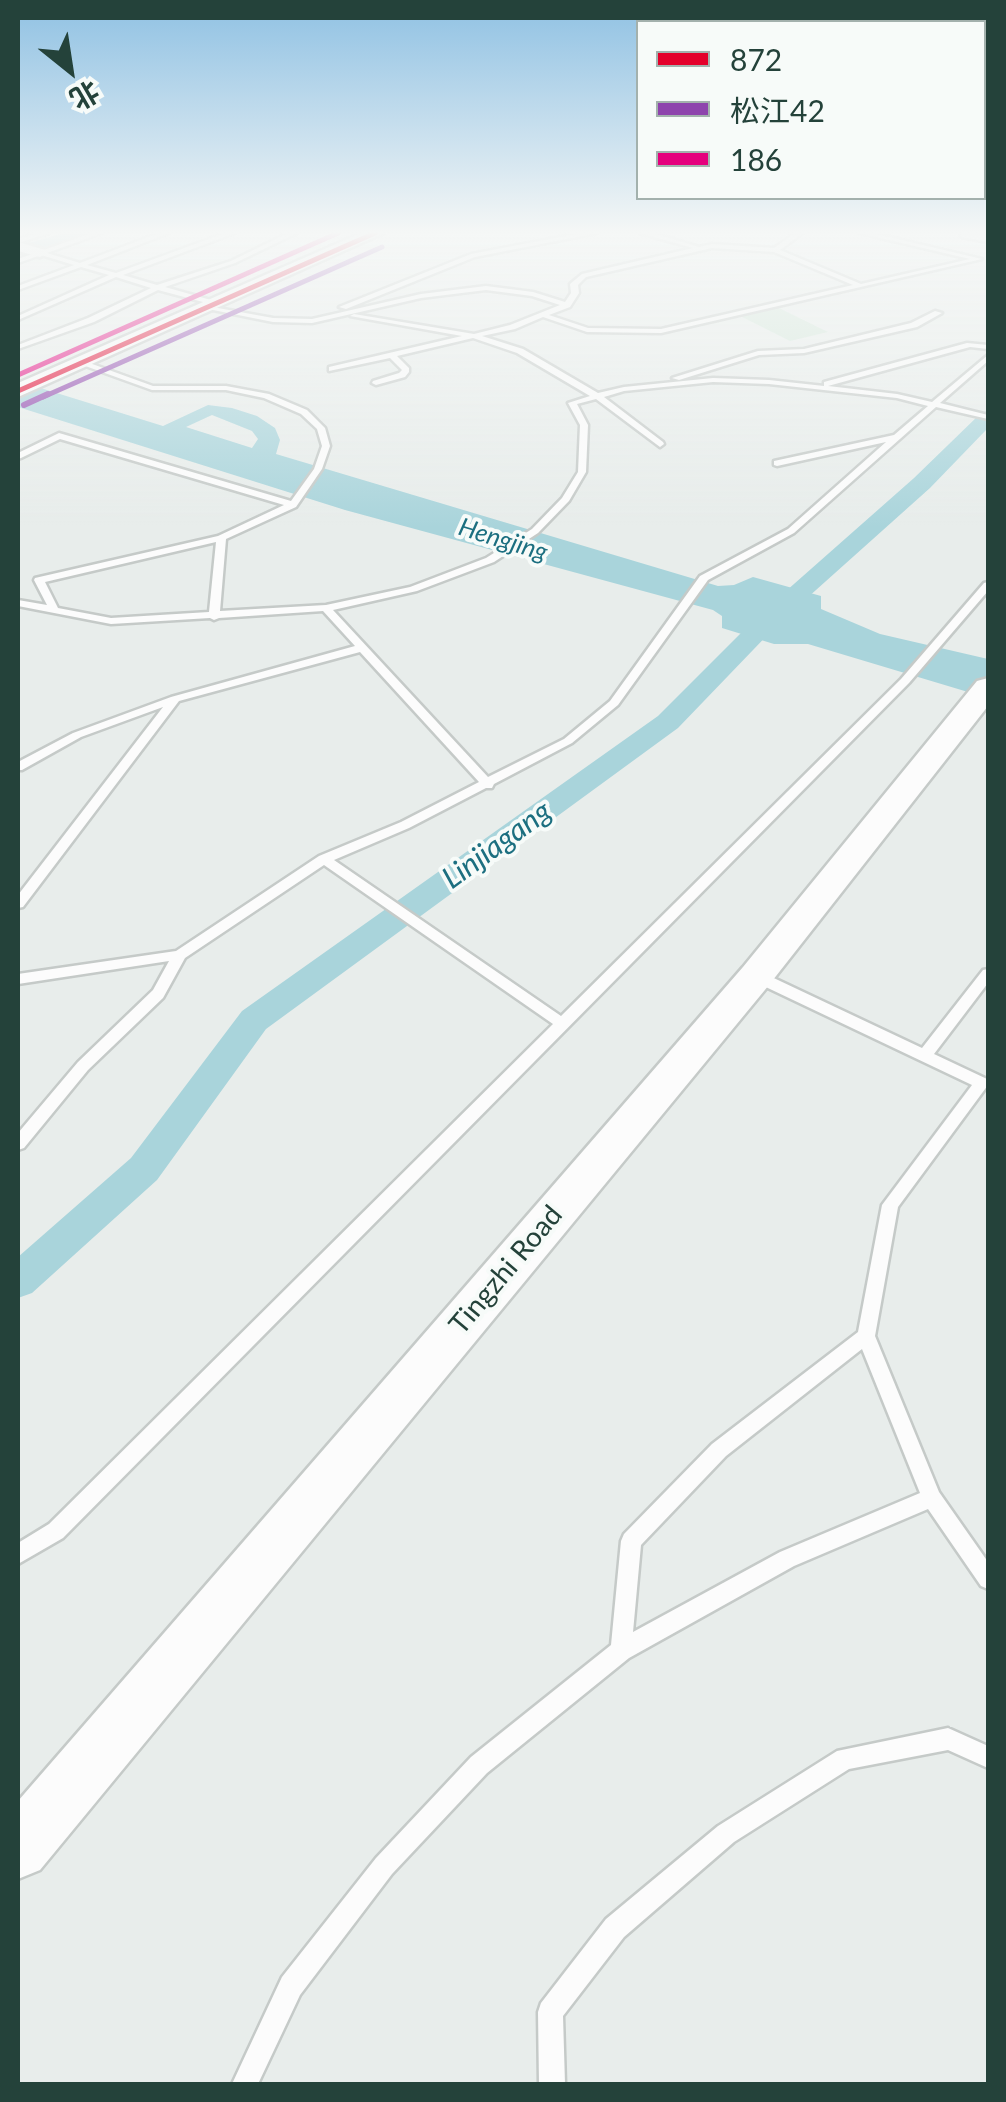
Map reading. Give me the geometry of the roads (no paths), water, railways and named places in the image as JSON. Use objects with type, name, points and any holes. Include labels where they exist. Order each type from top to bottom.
[{"type":"street","points":[[23,389],[154,331]]},
{"type":"street","name":"Tingzhi Road","points":[[18,1848],[756,976],[981,696]]},
{"type":"lane","points":[[18,347],[61,331]]},
{"type":"lane","points":[[445,331],[520,351],[597,396],[660,444]]},
{"type":"lane","points":[[332,370],[490,331]]},
{"type":"lane","points":[[620,331],[652,331]]},
{"type":"lane","points":[[668,382],[684,373],[758,354],[804,350],[884,331]]},
{"type":"lane","points":[[819,386],[970,345],[988,347]]},
{"type":"lane","points":[[376,383],[406,370],[391,356]]},
{"type":"lane","points":[[18,979],[180,955],[324,860],[488,784],[568,741],[614,703],[704,578],[791,530],[988,357]]},
{"type":"lane","points":[[54,610],[39,580],[221,538],[293,505],[318,469],[326,446],[321,428],[304,412],[266,396],[226,388],[152,388],[81,363]]},
{"type":"lane","points":[[18,603],[111,622],[326,608],[412,588],[490,560],[534,531],[566,499],[582,472],[584,425],[572,403],[668,382],[714,380],[819,386],[935,404],[988,417]]},
{"type":"lane","points":[[18,456],[59,436],[293,505]]},
{"type":"lane","points":[[777,463],[898,437]]},
{"type":"lane","points":[[214,617],[221,538]]},
{"type":"lane","points":[[18,1554],[56,1531],[563,1024],[905,681],[988,584]]},
{"type":"lane","points":[[326,608],[488,784]]},
{"type":"lane","points":[[18,768],[78,735],[174,699],[362,648]]},
{"type":"lane","points":[[18,904],[174,699]]},
{"type":"lane","points":[[324,860],[563,1024]]},
{"type":"lane","points":[[18,1144],[83,1066],[158,994],[180,955]]},
{"type":"lane","points":[[924,1056],[988,974]]},
{"type":"lane","points":[[756,976],[985,1083],[890,1205],[866,1336],[932,1498],[988,1579]]},
{"type":"lane","points":[[622,1650],[631,1541],[719,1450],[866,1336]]},
{"type":"lane","points":[[245,2084],[291,1986],[384,1866],[478,1765],[622,1650],[786,1559],[932,1498]]},
{"type":"lane","points":[[552,2084],[550,2012],[615,1928],[726,1834],[844,1759],[948,1739],[988,1757]]},
{"type":"water","name":"Hengjing","points":[[18,381],[163,426],[208,405],[232,408],[257,416],[275,428],[280,440],[276,454],[718,586],[734,585],[753,577],[821,596],[821,609],[880,634],[988,659],[988,698],[808,644],[774,644],[722,628],[722,616],[713,610],[345,510],[18,407]],"holes":[[[212,415],[252,431],[258,439],[252,448],[186,427]]]},
{"type":"waterway","name":"Linjiagang","points":[[18,1281],[144,1169],[254,1020],[668,722],[769,619],[922,483],[988,417]]}]
